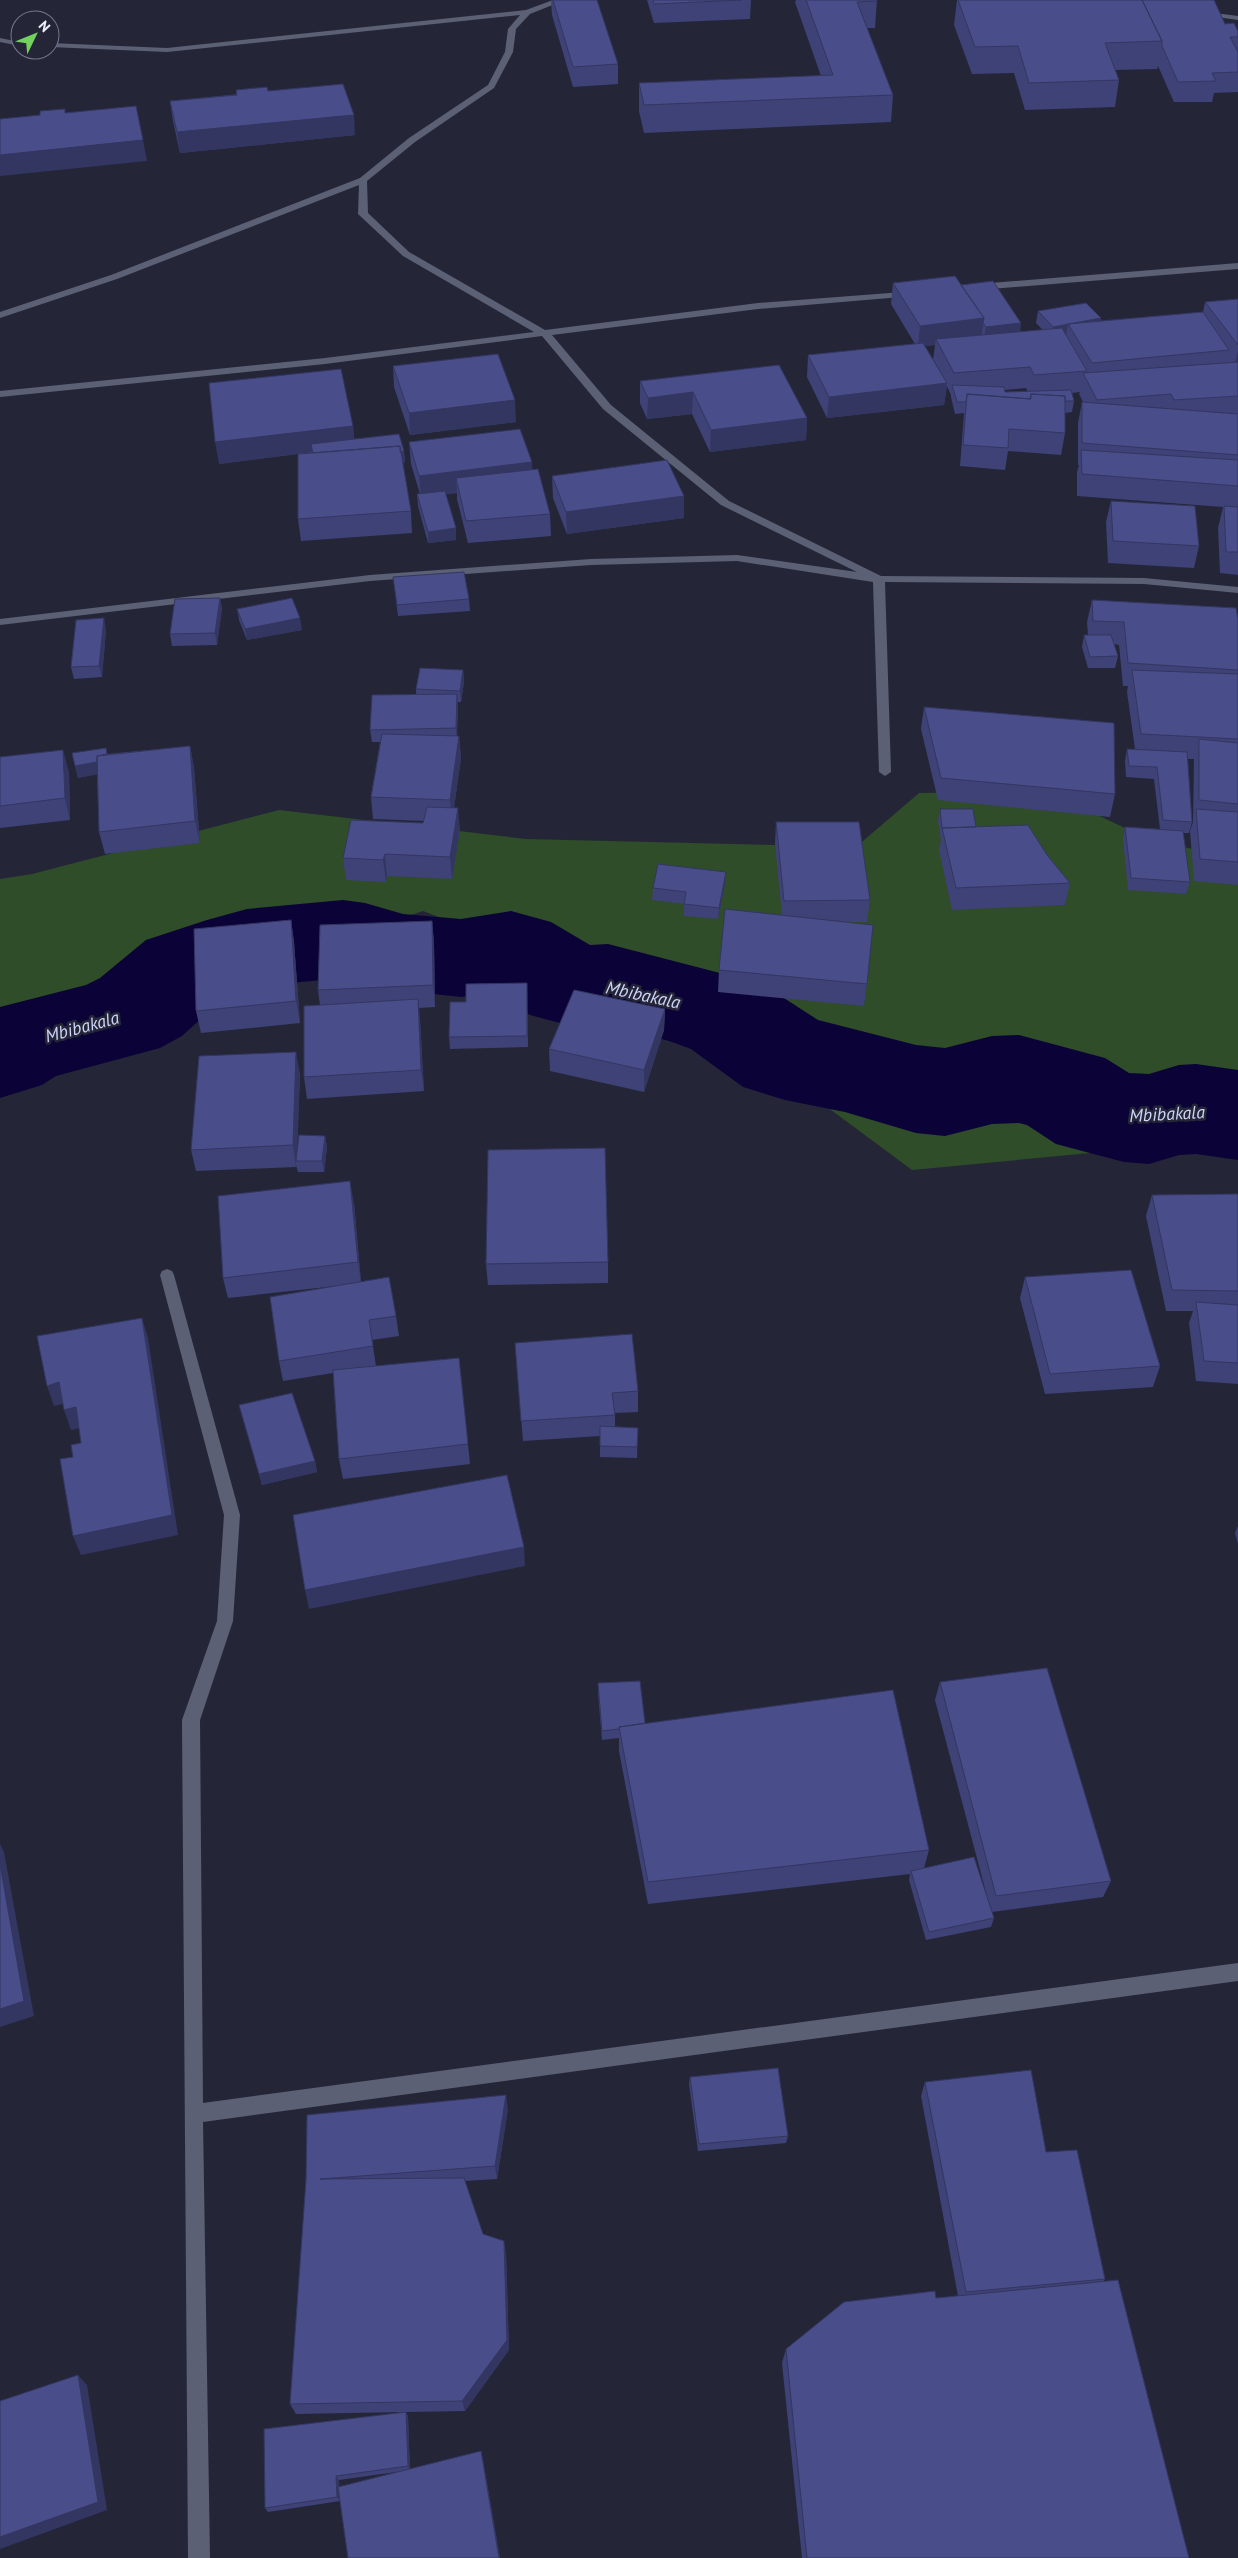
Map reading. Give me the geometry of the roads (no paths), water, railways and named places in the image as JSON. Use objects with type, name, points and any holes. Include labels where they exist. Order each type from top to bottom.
[{"type":"street","points":[[60,45],[167,50],[527,12],[561,0]]},
{"type":"street","points":[[1192,11],[1238,18]]},
{"type":"street","points":[[0,316],[114,277],[362,180],[412,140],[491,86],[509,52],[512,30],[527,12]]},
{"type":"street","points":[[362,180],[363,214],[406,254],[547,335],[607,407],[725,502],[879,579]]},
{"type":"street","points":[[971,288],[1238,266]]},
{"type":"street","points":[[0,394],[325,361],[547,335],[758,306],[923,292]]},
{"type":"street","points":[[0,622],[207,595],[370,578],[591,562],[737,558],[879,579],[1144,581],[1238,590]]},
{"type":"street","points":[[879,579],[885,772]]},
{"type":"street","points":[[167,1275],[232,1515],[226,1621],[191,1720],[193,2114],[199,2558]]},
{"type":"street","points":[[193,2114],[1238,1972]]},
{"type":"waterway","name":"Mbibakala","points":[[0,1055],[20,1043],[119,1019],[141,1007],[186,968],[247,948],[343,939],[365,942],[379,954],[415,953],[461,958],[511,950],[571,986],[608,984],[702,1008],[732,1020],[785,1057],[845,1069],[916,1089],[945,1092],[992,1080],[1019,1079],[1063,1089],[1099,1112],[1124,1117],[1149,1119],[1179,1110],[1196,1109],[1238,1115]]}]
